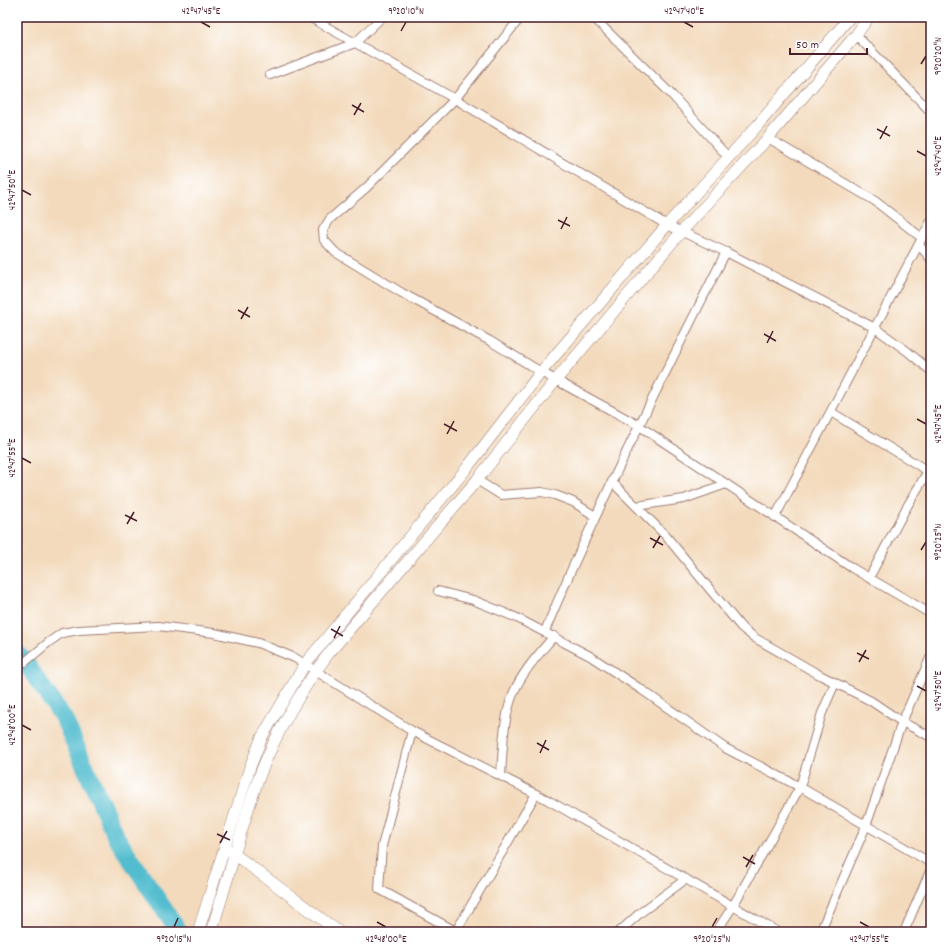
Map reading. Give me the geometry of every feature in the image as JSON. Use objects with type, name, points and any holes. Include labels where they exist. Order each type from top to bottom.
[{"type":"main road","points":[[198,932],[250,767],[262,737],[305,664],[466,469],[541,372],[666,225],[801,76],[850,17]]},
{"type":"main road","points":[[211,932],[267,758],[289,713],[316,671],[329,653],[477,480],[556,380],[681,232],[768,138],[856,35],[869,17]]},
{"type":"main road","points":[[225,848],[339,932]]},
{"type":"street","points":[[309,17],[455,99],[666,225],[726,252],[875,328],[907,351],[931,371]]},
{"type":"street","points":[[270,75],[355,43],[382,17]]},
{"type":"street","points":[[521,17],[455,99],[366,188],[330,219],[323,230],[324,240],[335,252],[402,293],[638,425],[869,578],[931,614]]},
{"type":"street","points":[[593,17],[672,95],[728,157]]},
{"type":"street","points":[[856,35],[931,112]]},
{"type":"street","points":[[768,138],[875,201],[921,241],[931,259]]},
{"type":"street","points":[[776,517],[931,221]]},
{"type":"street","points":[[545,631],[595,516],[638,425],[726,252]]},
{"type":"street","points":[[830,412],[929,472],[869,578]]},
{"type":"street","points":[[477,480],[501,495],[542,492],[555,495],[573,502],[595,516]]},
{"type":"street","points":[[612,482],[666,536],[741,628],[755,638],[835,683],[871,701],[902,722],[931,737]]},
{"type":"street","points":[[636,506],[684,499],[726,484]]},
{"type":"street","points":[[438,591],[473,600],[545,631],[590,656],[725,748],[800,787],[931,863]]},
{"type":"street","points":[[17,662],[25,662],[62,633],[79,630],[158,626],[214,633],[258,643],[295,658],[412,731],[536,794],[778,932]]},
{"type":"street","points":[[501,775],[505,723],[513,694],[525,672],[554,636]]},
{"type":"street","points":[[820,932],[866,826],[902,722],[931,656]]},
{"type":"street","points":[[716,932],[733,906],[800,787],[822,713],[835,683]]},
{"type":"street","points":[[412,731],[382,846],[380,889],[457,932],[536,794]]},
{"type":"street","points":[[904,932],[931,869]]},
{"type":"street","points":[[619,932],[640,912],[686,879]]},
{"type":"waterway","points":[[17,653],[25,662],[64,719],[116,837],[179,932]]}]
